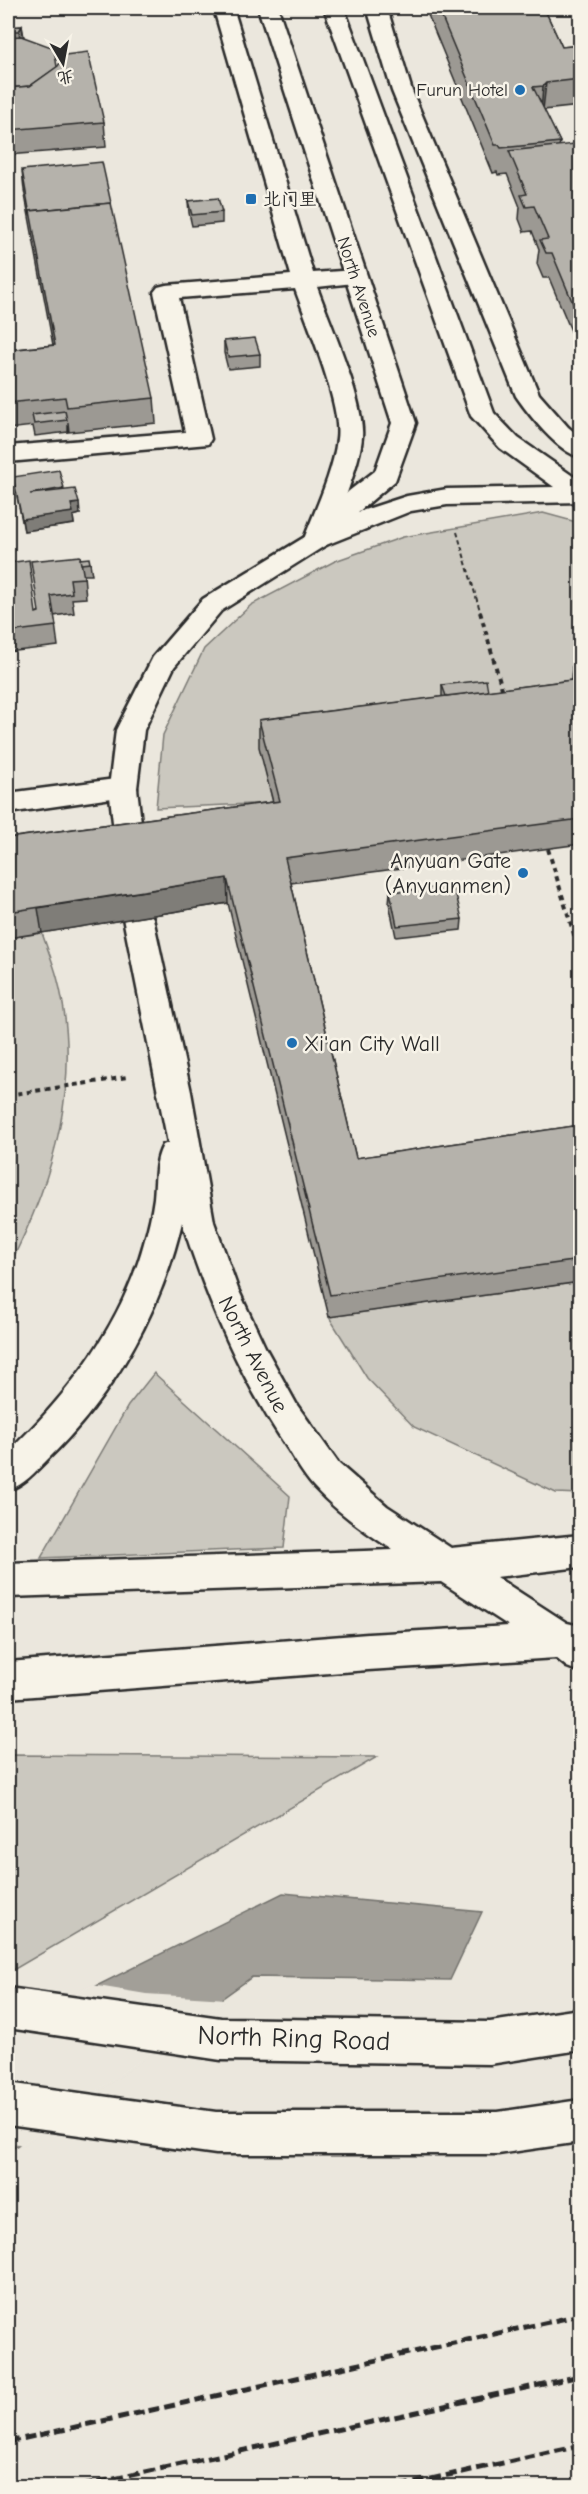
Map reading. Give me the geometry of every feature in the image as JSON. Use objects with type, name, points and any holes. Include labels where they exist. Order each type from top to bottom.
[{"type":"main road","points":[[230,8],[225,13],[304,281],[345,400],[350,437],[340,474],[317,539]]},
{"type":"main road","name":"North Avenue","points":[[268,8],[404,423],[386,475],[358,497],[317,539]]},
{"type":"main road","name":"North Avenue","points":[[334,8],[483,416],[509,443],[580,494]]},
{"type":"main road","points":[[377,8],[402,91],[528,396],[560,432],[580,449]]},
{"type":"main road","points":[[8,454],[200,439],[166,292],[355,277]]},
{"type":"main road","name":"North Avenue","points":[[130,848],[123,788],[130,730],[163,663],[212,604],[317,539],[407,504],[447,497],[580,494]]},
{"type":"main road","points":[[8,803],[123,788]]},
{"type":"main road","name":"North Avenue","points":[[138,918],[173,1081],[198,1222],[220,1289],[252,1356],[285,1416],[326,1475],[374,1518],[575,1645]]},
{"type":"main road","points":[[8,1474],[67,1413],[105,1362],[124,1331],[147,1282],[164,1233],[174,1185],[173,1081]]},
{"type":"main road","points":[[8,1580],[446,1565],[580,1551]]},
{"type":"main road","points":[[8,1680],[368,1652],[575,1645]]},
{"type":"main road","name":"North Ring Road","points":[[8,2008],[222,2039],[490,2043],[580,2030]]},
{"type":"main road","points":[[8,2104],[216,2133],[498,2133],[580,2121]]},
{"type":"path","points":[[447,497],[506,703]]},
{"type":"path","points":[[548,849],[580,954]]},
{"type":"path","points":[[8,1095],[173,1081]]},
{"type":"shaded area","points":[[543,513],[580,523],[580,705],[260,747],[273,803],[156,808],[163,735],[204,649],[251,605],[335,561],[403,537]]},
{"type":"shaded area","points":[[42,933],[57,977],[65,1014],[67,1052],[65,1089],[60,1127],[51,1163],[39,1199],[8,1268],[8,938]]},
{"type":"shaded area","points":[[580,1282],[580,1494],[556,1493],[414,1427],[367,1378],[329,1317]]},
{"type":"shaded area","points":[[154,1373],[290,1496],[284,1548],[41,1558],[128,1406]]},
{"type":"shaded area","points":[[8,1755],[377,1757],[8,1973]]},
{"type":"shaded area","points":[[283,1893],[482,1912],[450,1980],[252,1977],[8,2152],[8,2030]]},
{"type":"pier","points":[[92,1985],[146,1994],[227,1999],[23,2145],[8,2142],[8,2027]]},
{"type":"building","name":"Furun Hotel","points":[[438,8],[544,8],[562,47],[580,45],[580,79],[533,87],[560,142],[501,148],[495,145]]},
{"type":"building","points":[[22,26],[19,31],[8,31],[8,27]]},
{"type":"building","points":[[21,36],[54,48],[57,67],[30,86],[8,88],[8,37]]},
{"type":"building","points":[[88,52],[104,122],[8,130],[8,88],[30,86],[58,66],[65,55]]},
{"type":"building","points":[[575,144],[580,157],[580,313],[577,313],[552,253],[546,253],[540,240],[548,239],[534,206],[526,207],[521,195],[527,194],[509,151]]},
{"type":"building","points":[[102,162],[111,203],[30,211],[30,215],[22,170]]},
{"type":"building","points":[[218,198],[222,212],[192,215],[188,201]]},
{"type":"building","points":[[111,203],[154,398],[67,407],[65,397],[8,403],[8,350],[55,345],[30,211]]},
{"type":"building","points":[[255,338],[260,354],[228,357],[224,341]]},
{"type":"building","points":[[65,411],[67,420],[34,424],[32,415]]},
{"type":"building","points":[[59,470],[64,488],[30,494],[75,489],[79,503],[71,504],[73,512],[22,519],[13,477]]},
{"type":"building","points":[[80,556],[84,578],[70,579],[72,593],[51,596],[56,626],[8,632],[8,563],[29,560],[36,613],[39,612],[31,561]]},
{"type":"building","points":[[89,558],[90,563],[81,564],[80,559]]},
{"type":"building","points":[[580,666],[580,679],[576,679],[572,667]]},
{"type":"building","name":"Xi'an City Wall","points":[[580,679],[580,819],[285,858],[356,1158],[580,1125],[580,1260],[330,1295],[227,878],[8,912],[8,838],[280,801],[259,720]]},
{"type":"building","points":[[486,680],[488,691],[446,696],[442,685]]},
{"type":"building","points":[[454,886],[462,919],[397,926],[390,892]]},
{"type":"railway","points":[[8,2442],[580,2315]]},
{"type":"railway","points":[[82,2486],[580,2376]]},
{"type":"railway","points":[[399,2486],[580,2446]]},
{"type":"place","name":"Furun Hotel","points":[[520,90]]},
{"type":"place","name":"北门里","points":[[251,199]]},
{"type":"place","name":"Anyuan Gate (Anyuanmen)","points":[[523,873]]},
{"type":"place","name":"Xi'an City Wall","points":[[292,1043]]}]
